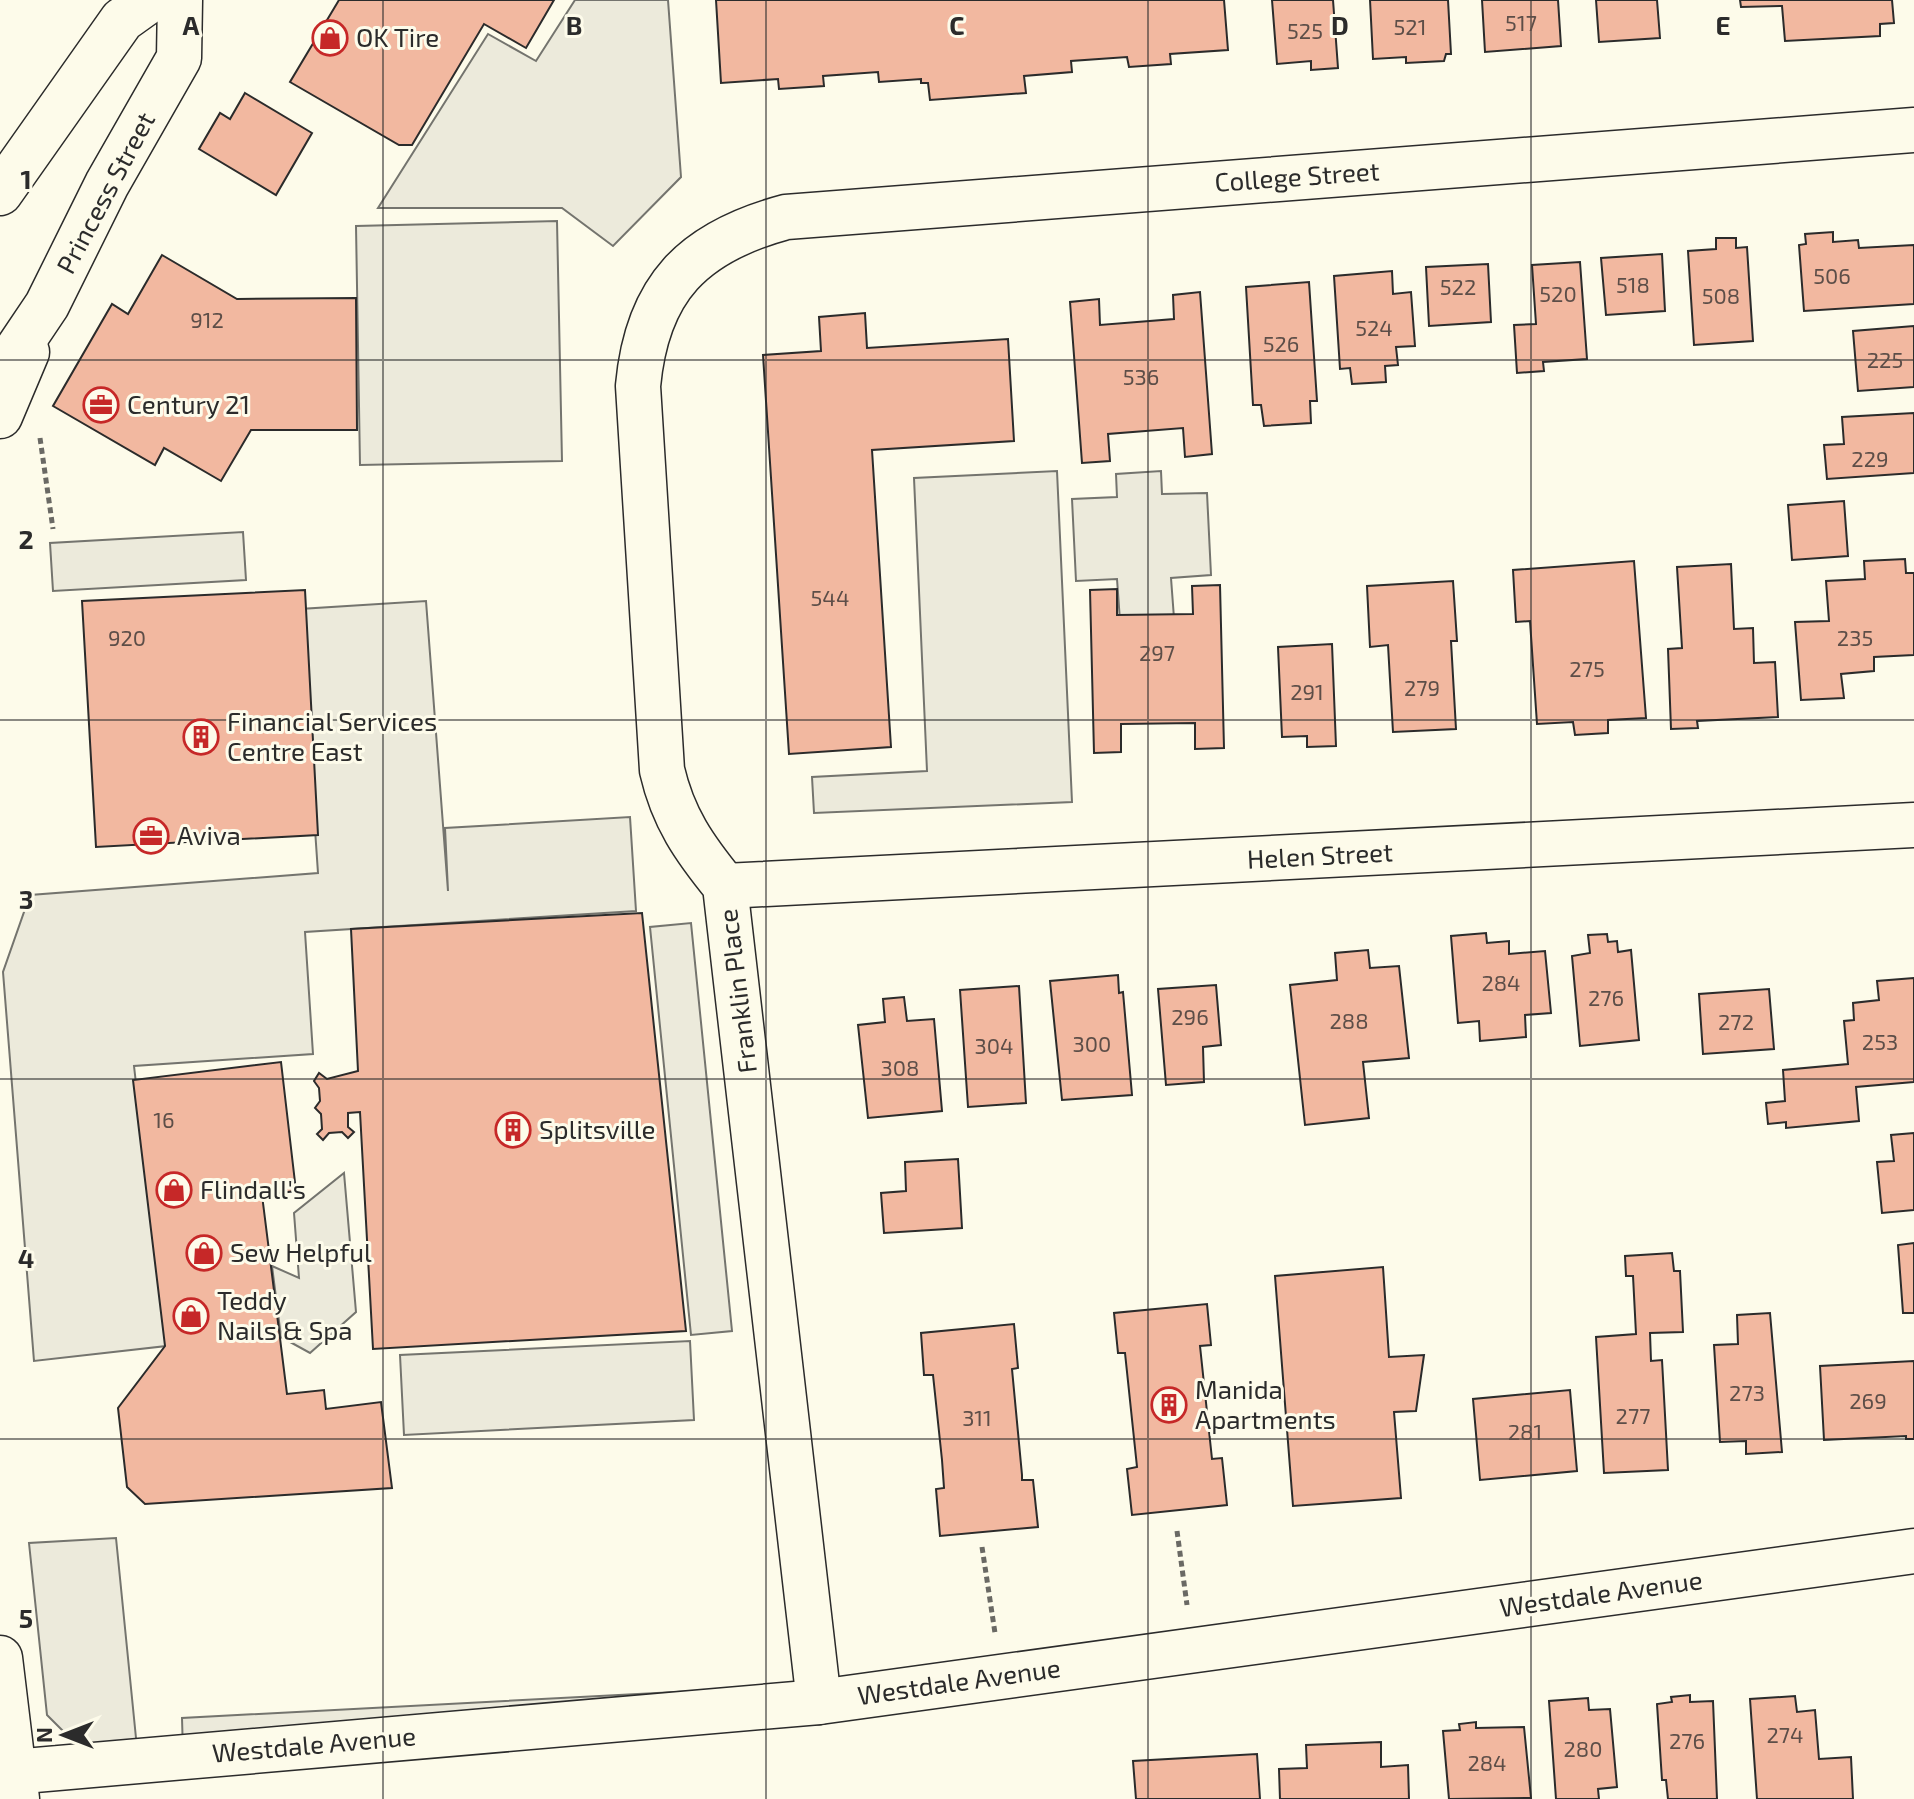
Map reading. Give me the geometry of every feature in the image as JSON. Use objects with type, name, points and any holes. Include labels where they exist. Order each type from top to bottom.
[{"type":"street","points":[[0,193],[122,20],[150,0]]},
{"type":"street","name":"Princess Street","points":[[0,375],[47,305],[107,184],[179,58],[180,0]]},
{"type":"street","name":"College Street","points":[[691,262],[717,243],[750,227],[786,217],[1914,130]]},
{"type":"street","name":"Franklin Place","points":[[691,262],[667,289],[652,317],[641,351],[638,386],[662,770],[670,803],[683,832],[725,886],[819,1702]]},
{"type":"street","points":[[18,420],[47,305]]},
{"type":"street","name":"Helen Street","points":[[725,886],[1914,825]]},
{"type":"street","name":"Westdale Avenue","points":[[10,1781],[819,1702],[1914,1551]]},
{"type":"street","points":[[0,1658],[10,1781]]},
{"type":"path","points":[[18,420],[53,529]]},
{"type":"path","points":[[1177,1531],[1188,1616]]},
{"type":"path","points":[[982,1547],[997,1643]]},
{"type":"shaded area","points":[[575,0],[668,0],[681,177],[613,246],[562,208],[378,208],[488,34],[536,61]]},
{"type":"shaded area","points":[[557,221],[562,461],[360,465],[356,226]]},
{"type":"shaded area","points":[[1057,471],[1072,802],[814,813],[812,777],[927,771],[914,478]]},
{"type":"shaded area","points":[[1161,471],[1162,494],[1207,493],[1211,575],[1171,578],[1174,618],[1120,621],[1117,579],[1076,581],[1072,499],[1117,497],[1116,474]]},
{"type":"shaded area","points":[[243,532],[246,580],[53,591],[50,543]]},
{"type":"shaded area","points":[[426,601],[448,891],[445,828],[630,817],[636,911],[305,932],[313,1054],[134,1066],[166,1346],[34,1361],[3,972],[30,895],[318,873],[300,609]]},
{"type":"shaded area","points":[[691,923],[732,1331],[691,1335],[650,927]]},
{"type":"shaded area","points":[[344,1173],[356,1312],[310,1353],[281,1337],[272,1266],[299,1278],[294,1213]]},
{"type":"shaded area","points":[[690,1341],[694,1420],[404,1435],[400,1355]]},
{"type":"shaded area","points":[[116,1538],[137,1748],[83,1751],[47,1715],[29,1543]]},
{"type":"shaded area","points":[[753,1688],[183,1753],[182,1718]]},
{"type":"building","points":[[339,0],[554,0],[526,48],[484,24],[412,145],[399,145],[290,82]]},
{"type":"building","points":[[716,0],[1224,0],[1228,50],[1170,54],[1171,64],[1129,67],[1127,57],[1071,61],[1072,72],[1024,76],[1026,93],[930,100],[928,83],[921,83],[921,79],[879,82],[878,72],[823,76],[824,86],[779,89],[778,79],[721,83]]},
{"type":"building","points":[[1272,0],[1333,0],[1338,68],[1311,70],[1311,61],[1277,64]]},
{"type":"building","points":[[1370,0],[1448,0],[1451,54],[1446,54],[1444,61],[1406,63],[1406,57],[1373,59]]},
{"type":"building","points":[[1482,0],[1558,0],[1561,46],[1485,52]]},
{"type":"building","points":[[1596,0],[1657,0],[1660,38],[1599,42]]},
{"type":"building","points":[[1740,0],[1892,0],[1894,23],[1880,24],[1880,36],[1785,41],[1782,6],[1741,7]]},
{"type":"building","points":[[245,93],[312,133],[276,195],[199,149],[220,113],[230,119]]},
{"type":"building","points":[[1833,232],[1833,242],[1858,240],[1859,248],[1914,245],[1914,304],[1804,311],[1799,245],[1806,244],[1805,234]]},
{"type":"building","points":[[1716,238],[1736,238],[1736,248],[1747,247],[1753,341],[1694,345],[1688,251],[1716,249]]},
{"type":"building","points":[[1662,254],[1665,311],[1606,315],[1601,258]]},
{"type":"building","points":[[162,255],[237,299],[356,298],[357,430],[251,430],[221,481],[164,448],[155,465],[53,406],[112,304],[128,314]]},
{"type":"building","points":[[1580,262],[1587,359],[1543,362],[1544,371],[1517,373],[1514,325],[1536,324],[1532,265]]},
{"type":"building","points":[[1488,264],[1491,322],[1429,326],[1426,267]]},
{"type":"building","points":[[1392,271],[1393,294],[1411,292],[1415,346],[1396,347],[1398,365],[1385,366],[1386,382],[1352,384],[1350,368],[1340,369],[1334,276]]},
{"type":"building","points":[[1309,282],[1317,401],[1310,401],[1311,423],[1264,426],[1261,405],[1253,405],[1246,287]]},
{"type":"building","points":[[1200,292],[1212,454],[1185,457],[1183,428],[1108,434],[1110,461],[1082,463],[1070,302],[1099,299],[1100,325],[1174,319],[1173,295]]},
{"type":"building","points":[[865,313],[867,348],[1008,339],[1014,441],[872,450],[891,747],[789,754],[763,355],[821,351],[819,317]]},
{"type":"building","points":[[1914,326],[1914,387],[1858,391],[1853,331]]},
{"type":"building","points":[[1914,413],[1914,473],[1827,479],[1824,445],[1844,444],[1842,417]]},
{"type":"building","points":[[1844,501],[1848,556],[1792,560],[1788,505]]},
{"type":"building","points":[[1905,559],[1906,573],[1914,573],[1914,655],[1874,657],[1874,671],[1841,674],[1844,698],[1801,700],[1795,622],[1829,621],[1826,581],[1865,579],[1864,561]]},
{"type":"building","points":[[1634,561],[1646,718],[1608,720],[1608,733],[1575,735],[1573,722],[1537,724],[1530,621],[1516,622],[1513,570]]},
{"type":"building","points":[[1731,564],[1734,629],[1753,628],[1754,663],[1775,662],[1778,717],[1697,721],[1698,728],[1671,729],[1668,649],[1682,648],[1677,567]]},
{"type":"building","points":[[1453,581],[1457,641],[1451,641],[1456,729],[1393,732],[1388,645],[1370,647],[1367,586]]},
{"type":"building","points":[[1220,585],[1224,748],[1195,749],[1195,723],[1121,724],[1121,752],[1094,753],[1090,590],[1117,589],[1117,615],[1193,614],[1192,586]]},
{"type":"building","name":"Financial Services Centre East","points":[[305,590],[318,835],[96,847],[82,601]]},
{"type":"building","points":[[1332,644],[1336,746],[1307,747],[1307,736],[1282,737],[1278,647]]},
{"type":"building","name":"Splitsville","points":[[642,913],[686,1331],[373,1349],[360,1112],[348,1113],[348,1127],[354,1132],[348,1138],[342,1132],[329,1133],[323,1140],[317,1134],[322,1129],[321,1114],[315,1108],[320,1101],[319,1088],[314,1081],[319,1073],[327,1079],[358,1071],[351,929]]},
{"type":"building","points":[[1486,933],[1487,943],[1509,941],[1509,954],[1545,951],[1551,1013],[1525,1015],[1526,1037],[1480,1041],[1479,1021],[1458,1023],[1451,936]]},
{"type":"building","points":[[1607,934],[1608,942],[1617,941],[1618,952],[1631,950],[1639,1040],[1580,1046],[1572,956],[1590,953],[1588,935]]},
{"type":"building","points":[[1368,950],[1370,968],[1399,966],[1409,1058],[1363,1062],[1369,1118],[1305,1125],[1290,985],[1337,980],[1335,953]]},
{"type":"building","points":[[1118,975],[1119,993],[1123,992],[1132,1095],[1062,1100],[1050,981]]},
{"type":"building","points":[[1914,978],[1914,1082],[1856,1087],[1859,1121],[1786,1128],[1786,1122],[1768,1124],[1766,1103],[1785,1101],[1783,1070],[1848,1064],[1844,1021],[1854,1020],[1853,1003],[1879,1000],[1877,981]]},
{"type":"building","points":[[1216,985],[1221,1045],[1203,1047],[1204,1082],[1166,1085],[1158,989]]},
{"type":"building","points":[[1019,986],[1026,1103],[968,1107],[960,990]]},
{"type":"building","points":[[1769,989],[1774,1049],[1703,1054],[1699,994]]},
{"type":"building","points":[[904,997],[907,1021],[934,1019],[942,1111],[868,1118],[858,1025],[885,1022],[883,999]]},
{"type":"building","points":[[281,1062],[296,1191],[262,1195],[287,1394],[324,1390],[326,1409],[381,1402],[392,1488],[145,1504],[127,1487],[118,1408],[165,1346],[133,1080]]},
{"type":"building","points":[[1914,1133],[1914,1210],[1882,1213],[1877,1162],[1894,1161],[1891,1135]]},
{"type":"building","points":[[958,1159],[962,1228],[884,1233],[881,1193],[906,1191],[905,1162]]},
{"type":"building","points":[[1914,1243],[1914,1313],[1903,1313],[1898,1245]]},
{"type":"building","points":[[1672,1253],[1674,1271],[1680,1271],[1683,1332],[1650,1333],[1651,1361],[1662,1360],[1668,1470],[1604,1473],[1596,1337],[1636,1334],[1633,1276],[1626,1276],[1625,1256]]},
{"type":"building","points":[[1383,1267],[1389,1357],[1424,1355],[1416,1411],[1394,1412],[1401,1498],[1293,1506],[1275,1276]]},
{"type":"building","name":"Manida Apartments","points":[[1207,1304],[1211,1345],[1200,1346],[1212,1459],[1222,1458],[1227,1505],[1132,1515],[1127,1469],[1137,1467],[1125,1353],[1118,1353],[1114,1313]]},
{"type":"building","points":[[1770,1313],[1782,1452],[1746,1454],[1746,1441],[1720,1442],[1714,1345],[1738,1344],[1737,1315]]},
{"type":"building","points":[[1014,1324],[1018,1368],[1012,1369],[1022,1480],[1033,1480],[1038,1527],[940,1536],[936,1489],[944,1488],[942,1460],[933,1375],[924,1375],[921,1333]]},
{"type":"building","points":[[1914,1361],[1914,1439],[1906,1439],[1906,1436],[1824,1440],[1820,1366]]},
{"type":"building","points":[[1570,1390],[1577,1471],[1480,1480],[1473,1399]]},
{"type":"building","points":[[1690,1695],[1690,1702],[1713,1701],[1717,1799],[1668,1799],[1666,1780],[1662,1780],[1657,1704],[1672,1702],[1671,1697]]},
{"type":"building","points":[[1795,1696],[1797,1712],[1815,1710],[1819,1759],[1851,1757],[1853,1799],[1757,1799],[1750,1699]]},
{"type":"building","points":[[1588,1698],[1589,1710],[1610,1709],[1617,1787],[1598,1789],[1599,1799],[1556,1799],[1549,1701]]},
{"type":"building","points":[[1476,1722],[1476,1728],[1524,1727],[1531,1798],[1449,1799],[1443,1731],[1460,1730],[1459,1724]]},
{"type":"building","points":[[1381,1742],[1381,1767],[1408,1765],[1409,1799],[1280,1799],[1279,1769],[1307,1768],[1306,1745]]},
{"type":"building","points":[[1257,1754],[1260,1799],[1136,1799],[1133,1761]]},
{"type":"place","name":"OK Tire","points":[[330,38]]},
{"type":"place","name":"Century 21","points":[[101,405]]},
{"type":"place","name":"Financial Services Centre East","points":[[201,737]]},
{"type":"place","name":"Aviva","points":[[151,836]]},
{"type":"place","name":"Splitsville","points":[[513,1130]]},
{"type":"place","name":"Flindall's","points":[[174,1190]]},
{"type":"place","name":"Sew Helpful","points":[[204,1253]]},
{"type":"place","name":"Teddy Nails & Spa","points":[[191,1316]]},
{"type":"place","name":"Manida Apartments","points":[[1169,1405]]}]
